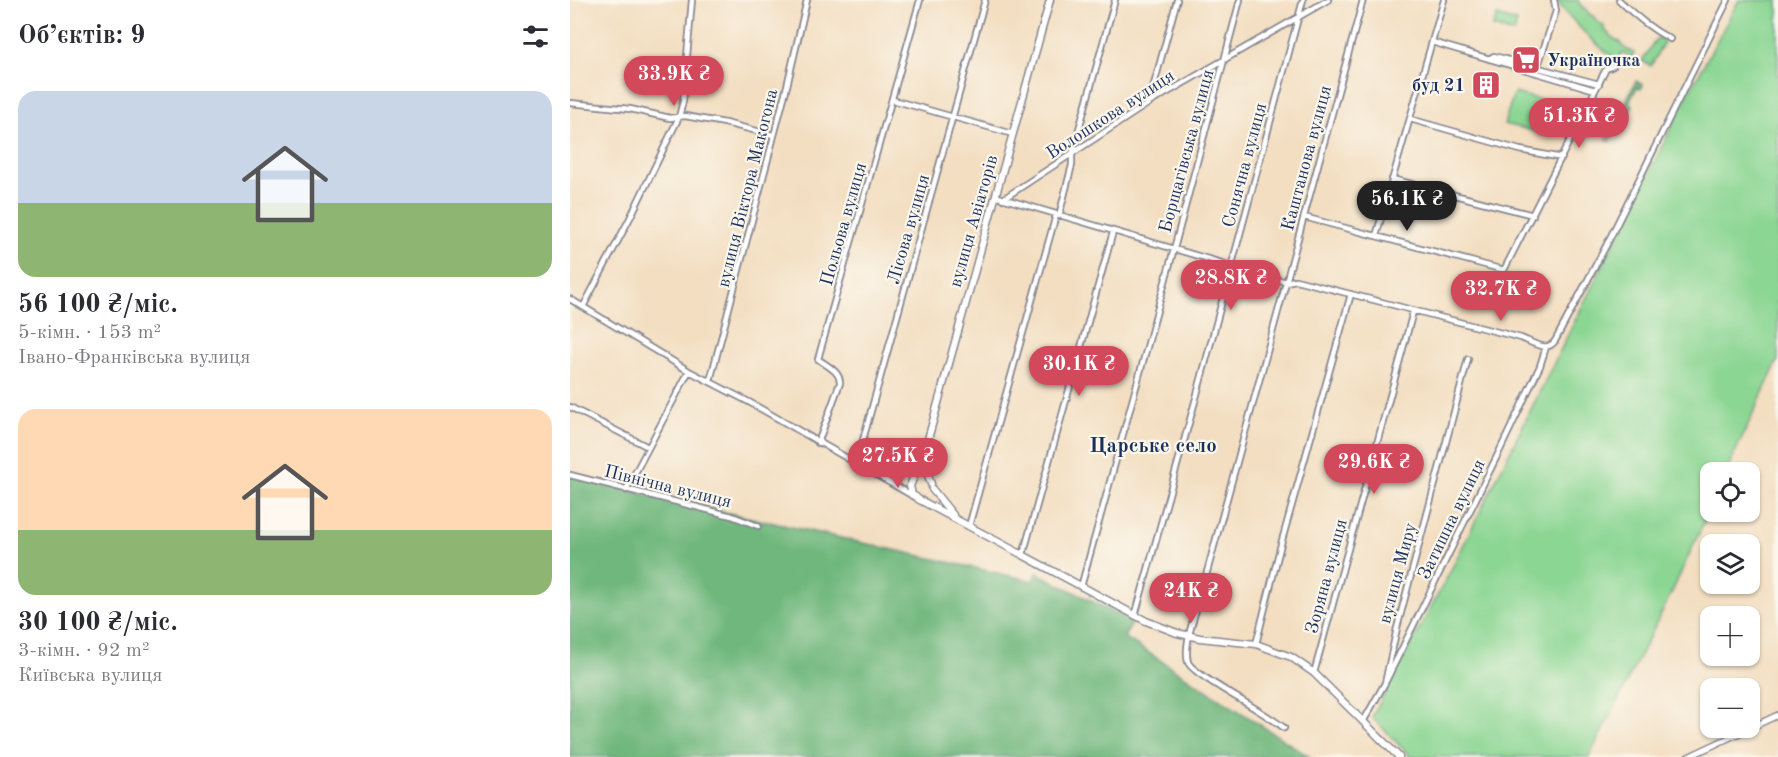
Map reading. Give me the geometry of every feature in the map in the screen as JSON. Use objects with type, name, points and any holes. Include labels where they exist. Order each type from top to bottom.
[{"type":"main road","name":"вулиця Авіаторів","points":[[913,481],[925,450],[1050,0]]},
{"type":"main road","name":"вулиця Авіаторів","points":[[925,450],[927,472],[932,486]]},
{"type":"main road","points":[[955,518],[924,477],[913,481],[910,491],[917,498],[1135,615],[1161,627],[1190,636],[1256,644],[1291,657],[1314,673],[1399,757]]},
{"type":"main road","points":[[917,498],[927,497],[932,486]]},
{"type":"street","points":[[583,307],[630,218],[679,117],[683,101],[693,0]]},
{"type":"street","name":"вулиця Віктора Макогона","points":[[710,381],[807,0]]},
{"type":"street","name":"Польова вулиця","points":[[818,443],[840,383],[838,373],[818,359],[920,0]]},
{"type":"street","name":"Лісова вулиця","points":[[856,465],[985,0]]},
{"type":"street","points":[[969,526],[1072,165],[1072,154],[1115,0]]},
{"type":"street","points":[[1149,103],[1177,0]]},
{"type":"street","name":"Борщагівська вулиця","points":[[1080,587],[1174,249],[1240,0]]},
{"type":"street","name":"Сонячна вулиця","points":[[1135,615],[1303,0]]},
{"type":"street","name":"Волошкова вулиця","points":[[1002,199],[1149,103],[1328,0]]},
{"type":"street","name":"Каштанова вулиця","points":[[1284,728],[1190,667],[1187,662],[1187,651],[1363,0]]},
{"type":"street","points":[[1376,236],[1444,0]]},
{"type":"street","points":[[1537,71],[1556,11],[1554,0]]},
{"type":"street","points":[[1619,0],[1659,34],[1670,39]]},
{"type":"street","points":[[995,196],[1286,282],[1296,280],[1521,338],[1546,347],[1555,341],[1606,246],[1728,0]]},
{"type":"street","points":[[1432,42],[1489,59],[1494,56],[1596,90]]},
{"type":"street","points":[[1304,217],[1504,270],[1606,69],[1613,66]]},
{"type":"street","points":[[1537,71],[1599,84]]},
{"type":"street","points":[[893,99],[1013,134]]},
{"type":"street","points":[[570,103],[630,109],[670,118],[685,116],[726,123],[773,135]]},
{"type":"street","points":[[1410,119],[1520,150],[1562,158]]},
{"type":"street","points":[[1392,179],[1533,215]]},
{"type":"street","points":[[1023,555],[1113,232]]},
{"type":"street","points":[[1256,644],[1350,294]]},
{"type":"street","points":[[570,299],[689,371],[917,498]]},
{"type":"street","name":"Зоряна вулиця","points":[[1314,673],[1413,312]]},
{"type":"street","name":"Затишна вулиця","points":[[1385,683],[1540,366],[1546,347]]},
{"type":"street","name":"вулиця Миру","points":[[1363,722],[1385,683],[1397,628],[1468,359]]},
{"type":"street","points":[[626,490],[689,371]]},
{"type":"street","points":[[570,407],[648,447]]},
{"type":"street","name":"Північна вулиця","points":[[570,475],[732,516],[758,526]]},
{"type":"street","points":[[891,484],[906,485],[913,481]]},
{"type":"street","points":[[1688,757],[1778,715]]},
{"type":"green space","points":[[1556,0],[1578,0],[1582,8],[1584,7],[1596,18],[1595,20],[1604,26],[1603,28],[1614,39],[1634,53],[1631,58],[1622,52],[1617,60],[1584,32]]},
{"type":"green space","points":[[1739,0],[1778,0],[1778,360],[1731,462],[1700,462],[1700,522],[1704,522],[1671,594],[1589,757],[1411,757],[1372,717],[1451,570],[1687,96]]},
{"type":"green space","points":[[1497,16],[1517,22],[1514,33],[1493,27]]},
{"type":"green space","points":[[1656,39],[1665,40],[1651,66],[1642,61]]},
{"type":"green space","points":[[1636,81],[1643,85],[1641,89],[1637,87],[1629,103],[1633,105],[1625,121],[1621,120],[1610,142],[1606,140]]},
{"type":"green space","points":[[1514,93],[1554,103],[1546,134],[1504,124]]},
{"type":"green space","points":[[570,475],[626,490],[1033,581],[1037,573],[1133,622],[1124,637],[1310,757],[570,757]]},
{"type":"place","name":"Україночка","points":[[1526,60]]},
{"type":"place","name":"буд 21","points":[[1486,85]]},
{"type":"district","name":"Царське село","points":[[1153,445]]}]
